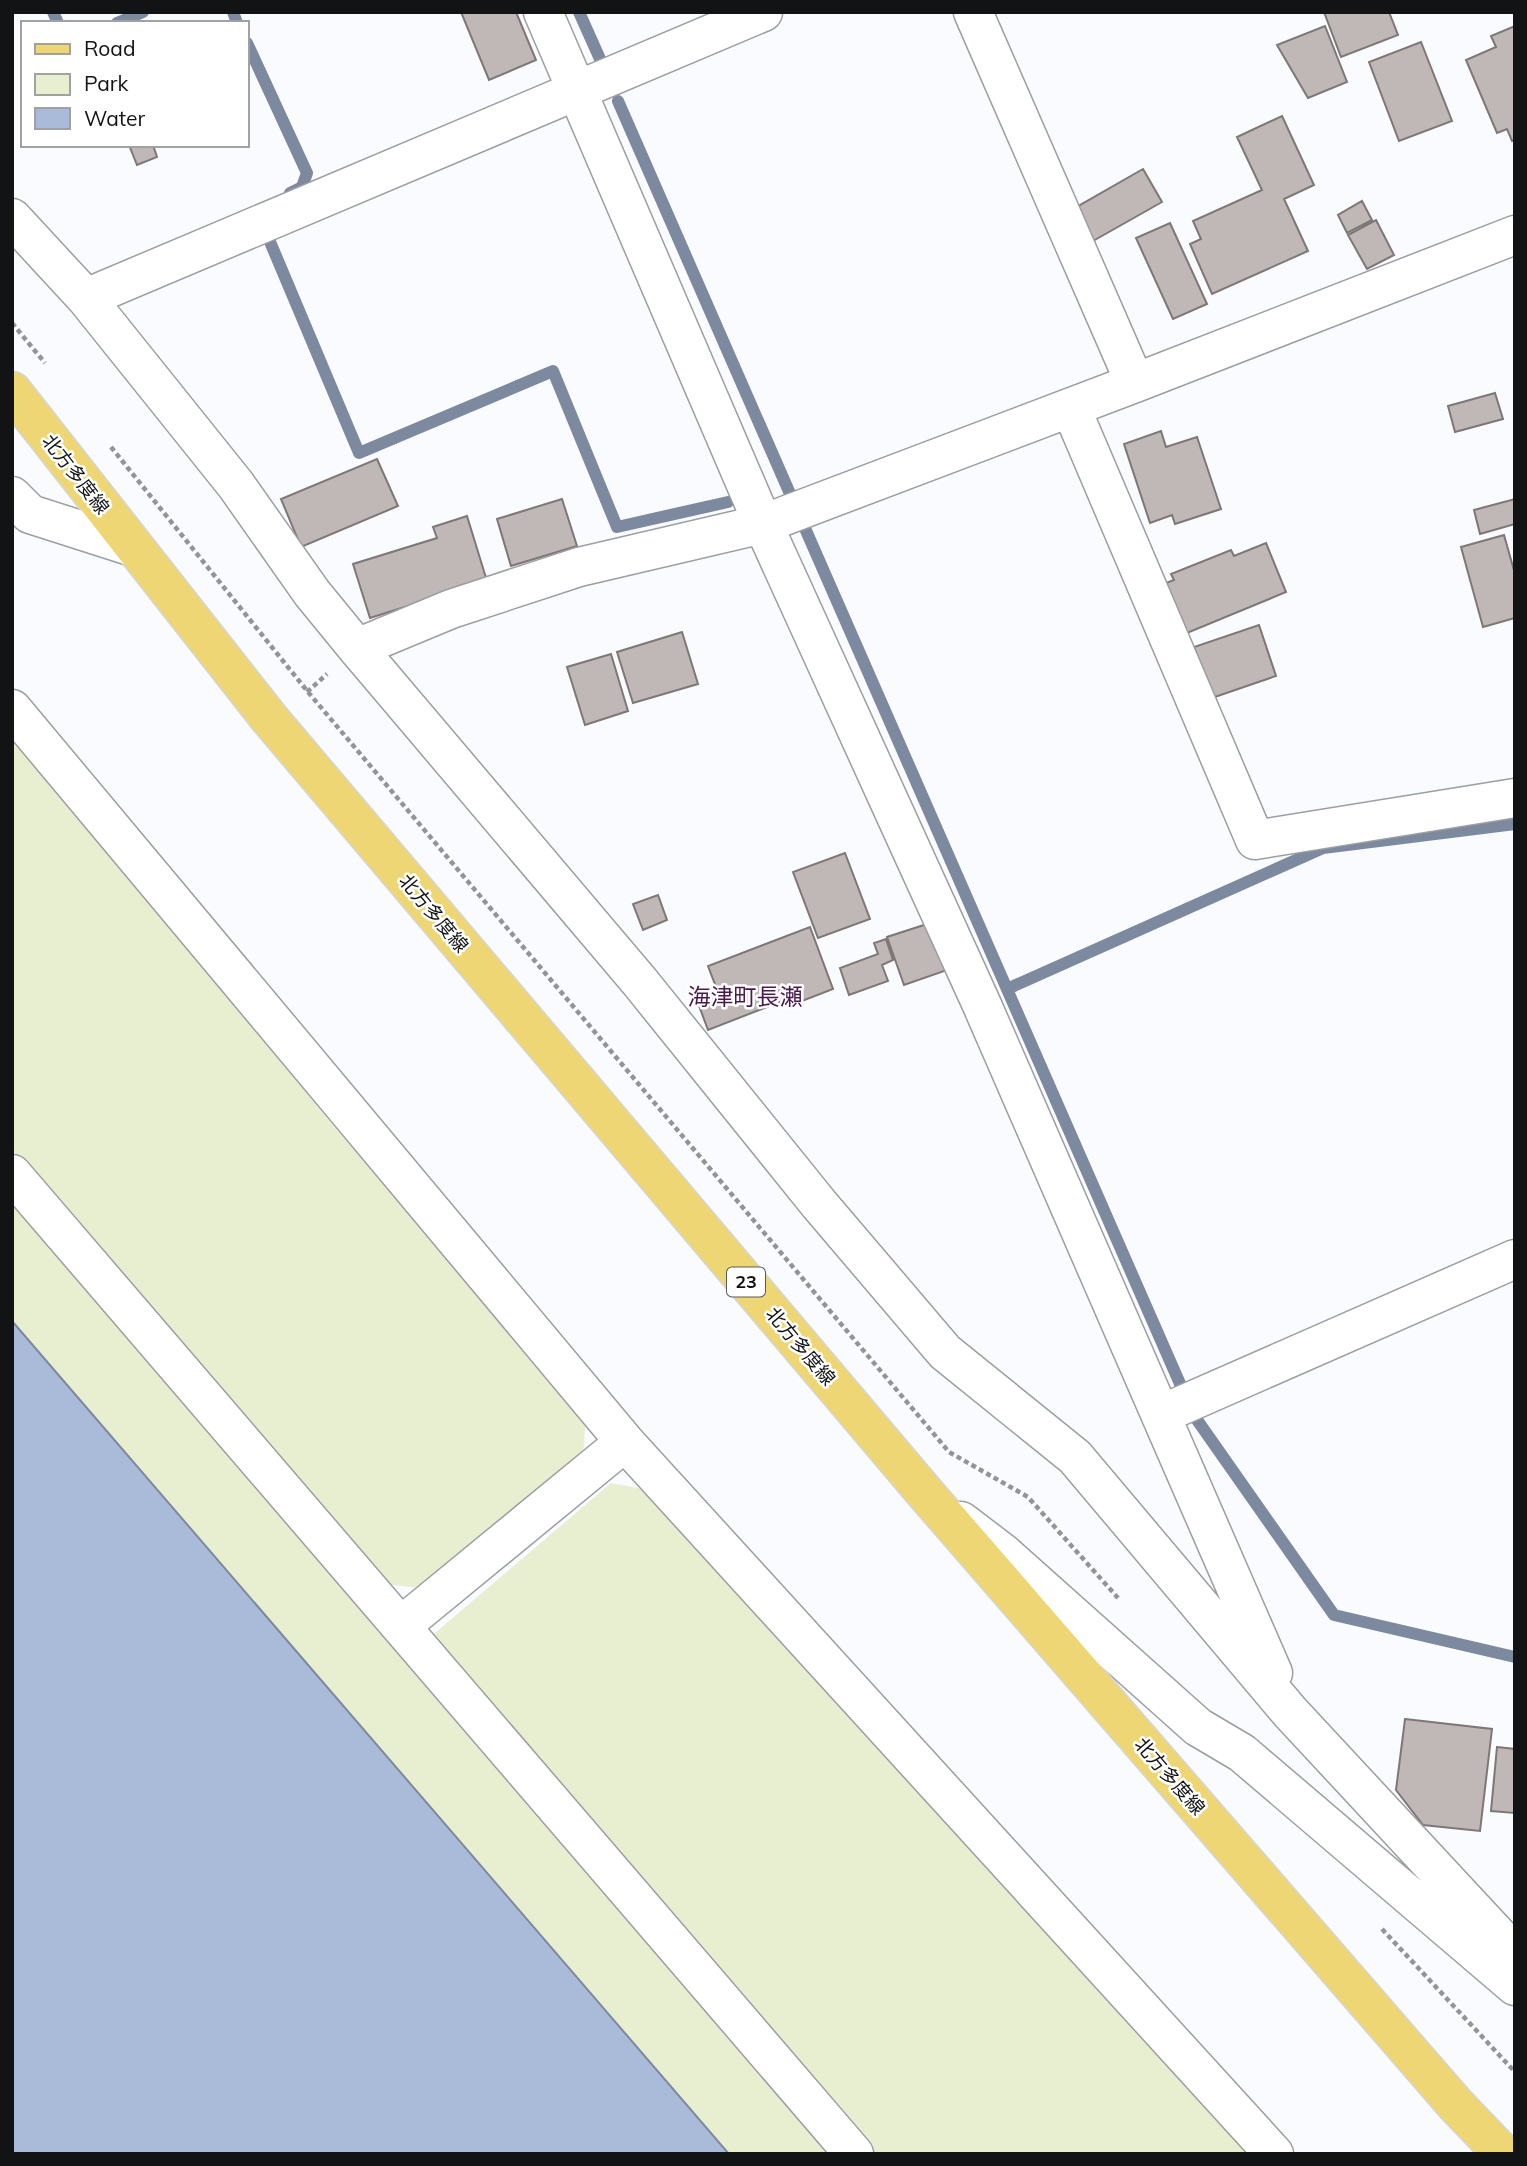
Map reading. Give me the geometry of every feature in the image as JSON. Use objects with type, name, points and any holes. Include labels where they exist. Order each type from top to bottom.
[{"type":"main road","name":"北方多度線","points":[[12,391],[269,718],[926,1494],[1447,2094],[1503,2154]]},
{"type":"street","points":[[543,12],[763,524],[982,1005],[1290,1712]]},
{"type":"street","points":[[86,298],[763,12]]},
{"type":"street","points":[[972,12],[1136,383]]},
{"type":"street","points":[[12,218],[86,298],[236,485],[312,593],[357,648],[640,982],[819,1204],[944,1352],[1075,1457],[1290,1712],[1515,1954]]},
{"type":"street","points":[[357,648],[451,608],[579,567],[763,524],[1071,408],[1515,235]]},
{"type":"street","points":[[1071,408],[1255,840],[1515,797]]},
{"type":"street","points":[[12,496],[30,514],[134,547]]},
{"type":"street","points":[[12,709],[625,1442],[1274,2154]]},
{"type":"street","points":[[12,1174],[854,2154]]},
{"type":"street","points":[[1161,1414],[1515,1259]]},
{"type":"street","points":[[401,1626],[625,1442]]},
{"type":"street","points":[[926,1494],[1003,1553],[1198,1727],[1242,1753],[1515,1986]]},
{"type":"path","points":[[12,323],[47,366]]},
{"type":"path","points":[[108,442],[307,692],[949,1452],[1028,1497],[1118,1598]]},
{"type":"path","points":[[269,718],[307,692],[357,648]]},
{"type":"path","points":[[1376,1923],[1515,2072]]},
{"type":"green space","points":[[12,732],[335,1128],[586,1415],[583,1457],[422,1588],[380,1584],[12,1149]]},
{"type":"green space","points":[[12,1203],[838,2154],[729,2154],[12,1321]]},
{"type":"green space","points":[[611,1483],[659,1492],[1255,2154],[874,2154],[428,1639]]},
{"type":"water","points":[[12,1321],[729,2154],[12,2154]]},
{"type":"building","points":[[461,12],[516,12],[536,60],[489,80]]},
{"type":"building","points":[[1324,12],[1389,12],[1398,35],[1341,57]]},
{"type":"building","points":[[1325,26],[1347,82],[1308,98],[1277,45]]},
{"type":"building","points":[[1515,26],[1515,140],[1512,141],[1507,129],[1497,133],[1466,60],[1496,47],[1491,36]]},
{"type":"building","points":[[1421,42],[1452,121],[1399,141],[1369,62]]},
{"type":"building","points":[[1282,116],[1314,185],[1284,199],[1308,251],[1212,294],[1190,244],[1201,239],[1193,221],[1262,190],[1237,137]]},
{"type":"building","points":[[130,147],[154,147],[157,157],[137,165]]},
{"type":"building","points":[[1143,169],[1162,202],[1093,241],[1075,208]]},
{"type":"building","points":[[1362,201],[1372,220],[1347,233],[1338,215]]},
{"type":"building","points":[[1376,220],[1394,255],[1367,269],[1348,235]]},
{"type":"building","points":[[1170,223],[1207,304],[1173,319],[1136,238]]},
{"type":"building","points":[[1495,393],[1503,419],[1455,432],[1448,406]]},
{"type":"building","points":[[1161,431],[1166,447],[1197,437],[1221,509],[1175,524],[1172,515],[1150,523],[1124,444]]},
{"type":"building","points":[[377,459],[398,506],[301,547],[281,499]]},
{"type":"building","points":[[562,499],[577,546],[511,566],[497,519]]},
{"type":"building","points":[[1515,499],[1515,524],[1480,534],[1474,510]]},
{"type":"building","points":[[467,516],[487,581],[370,618],[353,564],[437,538],[433,527]]},
{"type":"building","points":[[1504,535],[1515,574],[1515,618],[1483,627],[1461,547]]},
{"type":"building","points":[[1266,543],[1286,592],[1187,633],[1166,583],[1174,580],[1171,574],[1231,550],[1234,556]]},
{"type":"building","points":[[1259,625],[1276,676],[1212,698],[1194,647]]},
{"type":"building","points":[[682,632],[698,684],[633,703],[617,652]]},
{"type":"building","points":[[611,654],[628,711],[585,725],[567,667]]},
{"type":"building","points":[[845,853],[870,919],[818,938],[793,872]]},
{"type":"building","points":[[658,895],[667,920],[643,930],[633,904]]},
{"type":"building","points":[[933,922],[950,969],[904,985],[887,937]]},
{"type":"building","points":[[810,927],[833,989],[797,1003],[795,996],[708,1030],[695,995],[716,987],[708,966]]},
{"type":"building","points":[[886,939],[893,960],[882,965],[888,981],[849,995],[840,968],[878,954],[874,943]]},
{"type":"building","points":[[1405,1719],[1492,1729],[1480,1831],[1423,1825],[1396,1790]]},
{"type":"building","points":[[1497,1747],[1515,1749],[1515,1813],[1491,1811]]},
{"type":"waterway","points":[[53,12],[57,21]]},
{"type":"waterway","points":[[122,21],[143,12]]},
{"type":"waterway","points":[[233,12],[236,21]]},
{"type":"waterway","points":[[579,12],[600,59]]},
{"type":"waterway","points":[[248,45],[307,173],[302,187],[290,193]]},
{"type":"waterway","points":[[618,101],[791,496]]},
{"type":"waterway","points":[[268,237],[359,453],[553,371],[617,527],[728,502]]},
{"type":"waterway","points":[[804,526],[1181,1386]]},
{"type":"waterway","points":[[1007,989],[1323,848],[1515,824]]},
{"type":"waterway","points":[[1195,1417],[1334,1615],[1515,1657]]},
{"type":"district","name":"海津町長瀬","points":[[745,997]]}]
